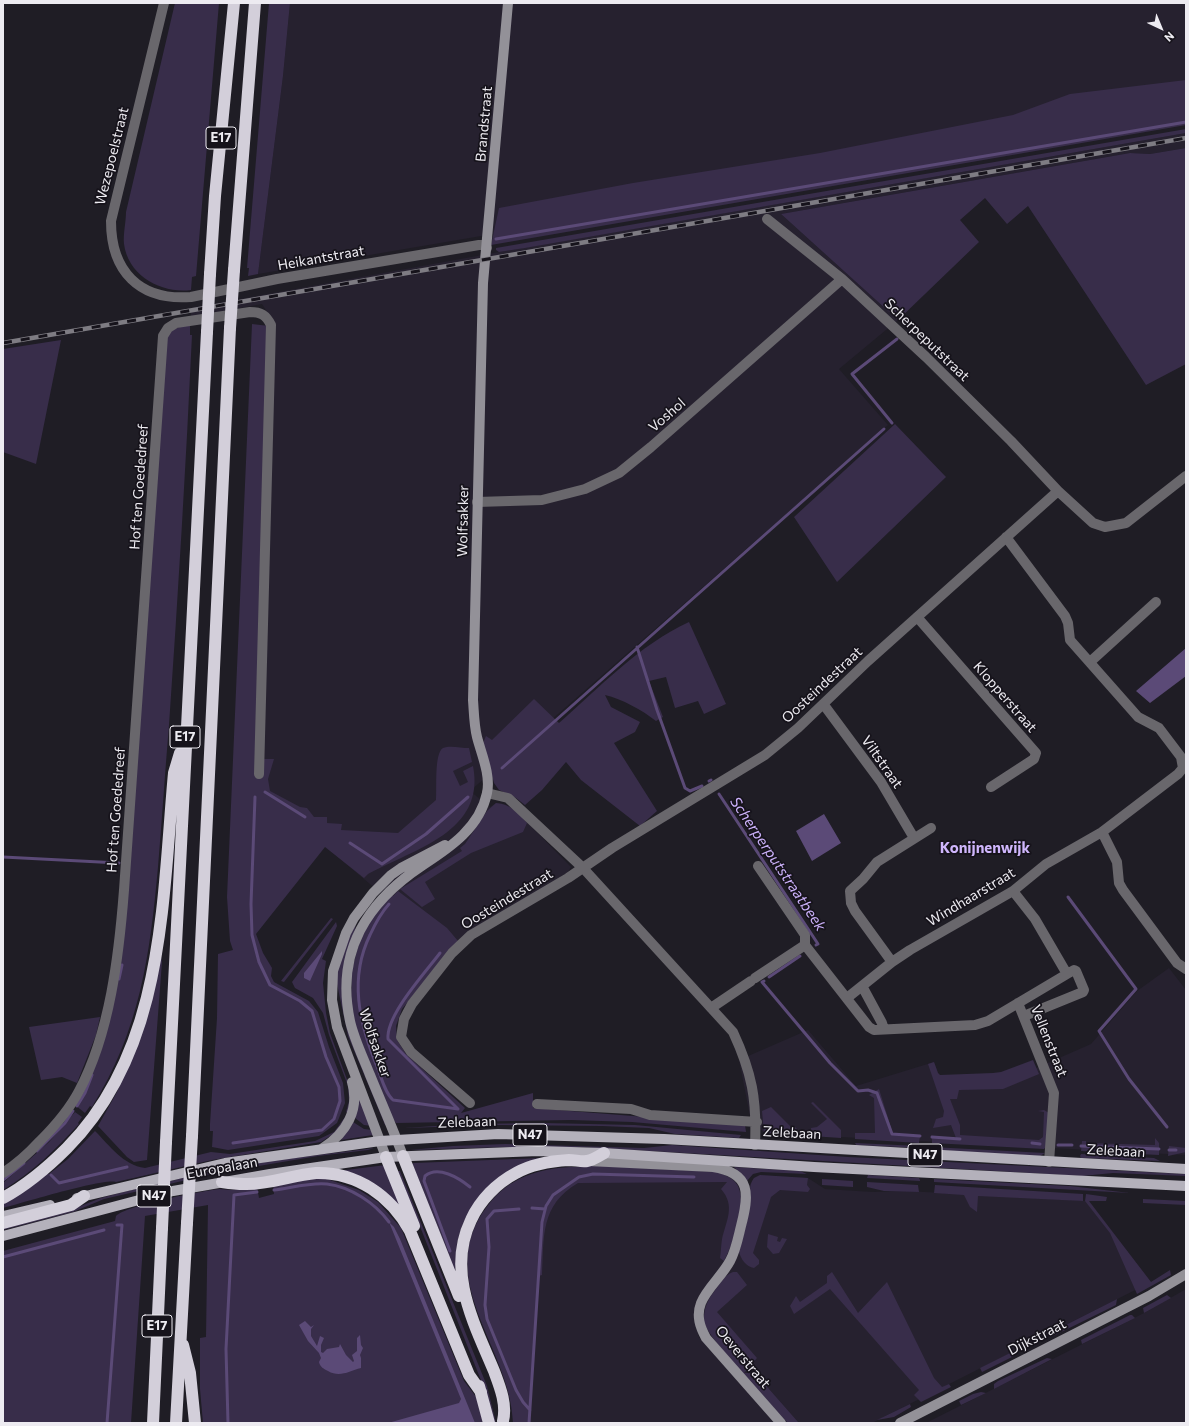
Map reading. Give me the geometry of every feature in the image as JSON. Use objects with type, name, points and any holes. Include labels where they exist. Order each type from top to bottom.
[{"type":"highway","name":"E17","points":[[153,1423],[185,736],[210,274],[215,196],[234,3]]},
{"type":"highway","name":"E17","points":[[176,1423],[192,1136],[230,328],[255,3]]},
{"type":"highway","points":[[3,1198],[41,1172],[60,1155],[87,1126],[116,1081],[134,1042],[147,1000],[155,961],[161,920],[174,773],[185,736]]},
{"type":"highway","points":[[503,1422],[505,1411],[498,1382],[463,1291],[460,1274],[462,1241],[470,1222],[480,1205],[505,1179],[530,1167],[541,1164],[570,1160],[588,1161],[604,1153]]},
{"type":"highway","points":[[386,1156],[481,1392],[489,1423]]},
{"type":"highway","points":[[403,1156],[488,1368],[498,1398],[503,1422]]},
{"type":"highway","points":[[222,1182],[244,1184],[306,1174],[327,1174],[352,1179],[376,1190],[400,1214],[410,1231],[469,1375],[481,1392]]},
{"type":"highway","points":[[3,1223],[71,1205],[84,1196]]},
{"type":"highway","points":[[180,1333],[190,1374],[194,1423]]},
{"type":"main road","name":"Zelebaan","points":[[397,1140],[524,1134],[664,1139],[1186,1169]]},
{"type":"main road","name":"Europalaan","points":[[3,1216],[225,1162],[323,1148],[397,1140]]},
{"type":"main road","name":"N47","points":[[403,1156],[538,1151],[604,1153],[822,1167],[1186,1186]]},
{"type":"main road","name":"Europalaan","points":[[3,1236],[173,1191],[386,1156],[403,1156]]},
{"type":"street","name":"Wezepoelstraat","points":[[164,3],[111,221],[113,250],[120,266],[137,284],[164,297]]},
{"type":"street","name":"Brandstraat","points":[[487,248],[508,3]]},
{"type":"street","name":"Scherpeputstraat","points":[[767,219],[842,279],[932,362],[1011,441],[1058,491],[1093,523],[1105,527],[1116,527],[1131,520],[1186,476]]},
{"type":"street","name":"Heikantstraat","points":[[164,297],[191,297],[277,279],[479,245],[483,245],[487,248]]},
{"type":"street","name":"Wolfsakker","points":[[403,1156],[350,1021],[347,1002],[347,972],[362,925],[381,899],[397,884],[447,850],[461,837],[475,822],[487,793],[487,778],[474,720],[473,700],[483,283],[487,248]]},
{"type":"street","name":"Voshol","points":[[477,502],[542,500],[585,490],[618,473],[654,444],[842,279]]},
{"type":"street","name":"Hof ten Goededreef","points":[[3,1173],[34,1148],[54,1127],[78,1092],[98,1046],[115,971],[124,897],[163,336],[168,328],[176,323],[250,312],[260,312],[267,318],[271,325],[259,774]]},
{"type":"street","name":"Oosteindestraat","points":[[470,1104],[411,1052],[401,1037],[404,1019],[412,1004],[437,971],[471,935],[583,868],[612,848],[765,755],[824,705],[916,617],[1058,491]]},
{"type":"street","name":"Windhaarstraat","points":[[847,998],[892,962],[1013,891],[1046,864],[1102,832],[1178,774],[1183,768],[1184,762],[1181,757],[1159,728],[1138,717],[1070,640],[1068,623],[1065,616],[1006,537]]},
{"type":"street","points":[[1090,662],[1156,602]]},
{"type":"street","name":"Klopperstraat","points":[[916,617],[1036,753],[1034,759],[991,787]]},
{"type":"street","name":"Viltstraat","points":[[824,705],[881,782],[914,838]]},
{"type":"street","points":[[487,793],[508,798],[583,868],[733,1032],[743,1054],[752,1082],[757,1122],[755,1145]]},
{"type":"street","points":[[892,962],[855,911],[849,897],[850,891],[863,879],[877,862],[931,828]]},
{"type":"street","points":[[1102,832],[1117,862],[1119,883],[1123,890],[1177,963],[1186,969]]},
{"type":"street","name":"Wolfsakker","points":[[323,1148],[334,1141],[347,1125],[352,1113],[355,1099],[352,1082],[332,1031],[330,1020],[333,971],[338,952],[354,918],[373,893],[391,875],[401,868],[461,837]]},
{"type":"street","points":[[758,866],[805,935],[805,945],[869,1027],[874,1030],[975,1025],[988,1021],[1074,970],[1076,971],[1084,990],[1083,992],[1024,1016]]},
{"type":"street","points":[[1013,891],[1035,919],[1067,974]]},
{"type":"street","points":[[711,1008],[805,945]]},
{"type":"street","points":[[862,986],[884,1029]]},
{"type":"street","name":"Wolfsakker","points":[[332,1000],[337,1027],[346,1055],[386,1156]]},
{"type":"street","name":"Vellenstraat","points":[[1018,1003],[1054,1093],[1049,1162]]},
{"type":"street","name":"Zelebaan","points":[[537,1104],[631,1108],[650,1114],[757,1122]]},
{"type":"street","name":"Oeverstraat","points":[[588,1161],[713,1167],[728,1171],[738,1178],[747,1194],[747,1202],[735,1248],[730,1260],[704,1296],[700,1304],[699,1322],[706,1338],[780,1423]]},
{"type":"street","name":"Dijkstraat","points":[[900,1423],[1149,1296],[1186,1274]]},
{"type":"shaded area","points":[[175,3],[219,3],[196,276],[192,277],[191,290],[169,289],[158,286],[139,274],[127,255],[124,244],[126,212]]},
{"type":"shaded area","points":[[269,3],[290,3],[283,76],[258,274],[248,276],[249,268],[247,268]]},
{"type":"shaded area","points":[[290,3],[1186,3],[1186,116],[258,274],[283,76]]},
{"type":"shaded area","points":[[1186,80],[1186,125],[491,245],[499,208],[633,183],[820,153],[1013,115],[1070,94]]},
{"type":"shaded area","points":[[1186,129],[1186,133],[525,248],[499,252],[496,250],[496,248]]},
{"type":"shaded area","points":[[1186,133],[1186,148],[1150,154],[1130,153],[781,214],[898,320],[839,369],[888,425],[470,791],[490,807],[496,803],[504,804],[513,808],[571,867],[568,872],[449,951],[325,846],[255,797],[267,312],[262,304],[191,317],[191,308],[499,252]]},
{"type":"shaded area","points":[[1186,148],[1186,364],[1146,385],[1028,206],[1007,224],[985,198],[960,220],[979,242],[898,320],[781,214],[1130,153],[1150,154]]},
{"type":"shaded area","points":[[190,323],[190,335],[192,335],[176,628],[155,899],[151,931],[140,991],[132,1020],[108,1078],[92,1107],[90,1106],[85,1113],[75,1105],[118,971],[167,332]]},
{"type":"shaded area","points":[[252,324],[269,326],[256,778],[260,778],[261,759],[274,759],[268,779],[270,791],[300,807],[307,808],[314,817],[327,817],[327,823],[342,824],[341,830],[398,833],[436,800],[437,764],[440,751],[443,748],[469,748],[472,762],[453,771],[460,786],[468,782],[463,771],[473,766],[474,789],[469,807],[458,823],[443,835],[425,846],[368,874],[364,878],[325,847],[256,934],[263,953],[272,968],[271,976],[274,982],[309,1001],[318,1012],[329,1047],[343,1083],[345,1103],[337,1123],[319,1136],[228,1150],[212,1147],[213,1131],[210,1131],[210,1124],[217,1018],[218,954],[233,950],[230,941],[227,897]]},
{"type":"shaded area","points":[[61,340],[36,464],[3,452],[3,349]]},
{"type":"shaded area","points":[[895,424],[946,477],[837,582],[794,517]]},
{"type":"shaded area","points":[[689,622],[726,704],[704,714],[698,701],[675,708],[666,677],[649,681],[663,717],[656,721],[632,705],[605,695],[611,707],[640,722],[635,732],[614,743],[657,811],[640,826],[581,780],[566,762],[542,790],[525,805],[516,798],[499,790],[494,783],[483,743],[486,736],[492,740],[534,699],[559,723],[605,681],[653,642]]},
{"type":"shaded area","points":[[1186,648],[1186,676],[1150,703],[1136,691]]},
{"type":"shaded area","points":[[496,803],[510,807],[527,823],[523,832],[471,853],[425,882],[435,899],[422,907],[400,889],[462,851],[460,848],[465,844],[487,811]]},
{"type":"shaded area","points":[[824,814],[841,843],[812,861],[796,831]]},
{"type":"shaded area","points":[[398,891],[447,928],[458,941],[402,1009],[396,1026],[397,1040],[406,1054],[465,1108],[461,1113],[533,1093],[533,1108],[745,1125],[746,1132],[632,1122],[571,1120],[396,1123],[391,1117],[352,1018],[351,999],[352,970],[359,943],[371,918],[390,894],[393,896]]},
{"type":"shaded area","points":[[331,918],[333,919],[284,982],[281,981]]},
{"type":"shaded area","points":[[336,922],[337,926],[322,959],[326,961],[323,983],[330,1033],[351,1092],[348,1113],[346,1112],[349,1101],[348,1086],[329,1035],[323,1013],[313,998],[295,988],[292,982]]},
{"type":"shaded area","points":[[356,924],[343,988],[386,1124],[385,1125],[348,1036],[337,984],[339,960]]},
{"type":"shaded area","points":[[322,951],[310,981],[304,978],[304,973]]},
{"type":"shaded area","points":[[161,957],[162,962],[147,1160],[134,1162],[127,1157],[98,1126],[117,1092],[124,1074]]},
{"type":"shaded area","points":[[1169,968],[1186,990],[1186,1155],[764,1133],[750,1116],[739,1060],[808,1030],[856,1086],[934,1062],[943,1086],[1027,1072],[1091,1044],[1137,991]]},
{"type":"shaded area","points":[[100,1017],[96,1035],[77,1083],[62,1077],[41,1080],[29,1027]]},
{"type":"shaded area","points":[[1033,1060],[1039,1074],[1003,1089],[959,1090],[957,1099],[950,1099],[960,1125],[960,1135],[1039,1140],[1043,1137],[1044,1112],[1038,1111],[1044,1110],[1049,1113],[1046,1147],[1044,1149],[932,1143],[932,1137],[956,1138],[951,1125],[933,1128],[936,1119],[943,1117],[944,1111],[928,1064],[934,1062],[940,1075],[993,1073],[1001,1072]]},
{"type":"shaded area","points":[[879,1089],[893,1134],[920,1136],[919,1143],[855,1139],[855,1133],[875,1133],[874,1098],[869,1095]]},
{"type":"shaded area","points":[[359,1097],[372,1126],[364,1125],[355,1118]]},
{"type":"shaded area","points":[[813,1102],[841,1130],[841,1138],[811,1136],[811,1128],[817,1127],[827,1119],[811,1103]]},
{"type":"shaded area","points":[[771,1107],[791,1127],[795,1127],[797,1129],[796,1135],[764,1133],[762,1111]]},
{"type":"shaded area","points":[[75,1112],[82,1117],[78,1123],[79,1124],[43,1160],[24,1176],[3,1190],[3,1183],[49,1142]]},
{"type":"shaded area","points":[[345,1117],[336,1132],[321,1142],[212,1160],[116,1182],[96,1184],[3,1208],[3,1202],[47,1173],[49,1174],[68,1159],[95,1131],[123,1159],[145,1168],[211,1152],[230,1154],[315,1141],[334,1132]]},
{"type":"shaded area","points":[[353,1122],[364,1129],[372,1130],[373,1135],[341,1140]]},
{"type":"shaded area","points":[[543,1123],[635,1125],[741,1135],[739,1138],[675,1134],[649,1128],[602,1126],[499,1125],[404,1128],[467,1124]]},
{"type":"shaded area","points":[[1155,1138],[1159,1143],[1159,1155],[1081,1151],[1082,1141],[1086,1141],[1086,1143],[1155,1145]]},
{"type":"shaded area","points":[[855,1143],[919,1146],[920,1148],[856,1145]]},
{"type":"shaded area","points":[[505,1144],[644,1148],[672,1145],[848,1157],[1186,1174],[1186,1176],[1113,1173],[1082,1176],[581,1147],[505,1147],[410,1150],[453,1146]]},
{"type":"shaded area","points":[[1169,1146],[1186,1148],[1186,1152],[1168,1156]]},
{"type":"shaded area","points":[[932,1147],[1045,1153],[1040,1156],[933,1150]]},
{"type":"shaded area","points":[[374,1148],[217,1173],[104,1199],[73,1212],[3,1230],[3,1226],[78,1207],[101,1198],[213,1171],[270,1161]]},
{"type":"shaded area","points":[[1081,1154],[1154,1158],[1160,1161],[1081,1158]]},
{"type":"shaded area","points":[[542,1158],[471,1209],[462,1226],[457,1243],[455,1275],[412,1164]]},
{"type":"shaded area","points":[[386,1165],[404,1211],[338,1171]]},
{"type":"shaded area","points":[[585,1165],[717,1172],[728,1176],[736,1183],[740,1191],[741,1200],[738,1222],[732,1244],[724,1261],[720,1258],[722,1239],[729,1214],[729,1208],[726,1195],[721,1189],[727,1182],[578,1183],[566,1192],[557,1201],[550,1212],[544,1235],[542,1275],[539,1276],[529,1423],[513,1423],[509,1394],[500,1366],[477,1311],[469,1283],[468,1256],[475,1228],[493,1199],[512,1183],[533,1173],[545,1170],[581,1167]]},
{"type":"shaded area","points":[[734,1167],[800,1171],[807,1174],[761,1172],[753,1174],[747,1181]]},
{"type":"shaded area","points":[[398,1171],[400,1171],[487,1386],[496,1423],[493,1423],[488,1398]]},
{"type":"shaded area","points":[[760,1175],[808,1178],[825,1189],[873,1192],[907,1191],[1088,1201],[1151,1282],[872,1423],[799,1423],[755,1373],[744,1374],[704,1311],[706,1303],[694,1319],[699,1337],[775,1423],[529,1423],[541,1242],[546,1206],[574,1179],[722,1180],[749,1186],[754,1178]]},
{"type":"shaded area","points":[[760,1175],[808,1178],[807,1185],[810,1189],[808,1192],[780,1190],[771,1197],[753,1253],[759,1260],[759,1264],[754,1268],[744,1262],[739,1252],[747,1223],[751,1185],[754,1178]]},
{"type":"shaded area","points":[[868,1175],[919,1178],[920,1181],[867,1178]]},
{"type":"shaded area","points":[[313,1178],[327,1179],[359,1190],[378,1202],[401,1228],[464,1381],[477,1398],[483,1423],[203,1423],[200,1389],[200,1338],[206,1337],[208,1205],[145,1216],[131,1423],[3,1423],[3,1251],[115,1221],[116,1216],[134,1207],[165,1199],[220,1189],[230,1190],[257,1187],[259,1198],[274,1194],[273,1184]]},
{"type":"shaded area","points":[[822,1179],[853,1181],[853,1187],[822,1185]]},
{"type":"shaded area","points":[[934,1179],[1070,1186],[1130,1193],[934,1182]]},
{"type":"shaded area","points":[[867,1182],[918,1185],[919,1192],[884,1191],[867,1187]]},
{"type":"shaded area","points":[[935,1185],[1083,1194],[1083,1201],[978,1196],[977,1212],[970,1207],[964,1195],[934,1193]]},
{"type":"shaded area","points":[[1086,1194],[1107,1197],[1106,1201],[1089,1201],[1151,1282],[1170,1270],[1171,1275],[1137,1294],[1110,1233],[1085,1201]]},
{"type":"shaded area","points":[[1143,1199],[1186,1201],[1186,1205],[1143,1203]]},
{"type":"shaded area","points":[[389,1222],[394,1227],[400,1239],[475,1423],[388,1423],[459,1403],[461,1399]]},
{"type":"shaded area","points":[[768,1234],[778,1237],[777,1241],[780,1242],[782,1238],[787,1239],[779,1253],[773,1254],[767,1247]]},
{"type":"shaded area","points":[[733,1272],[737,1272],[747,1285],[717,1312],[757,1358],[744,1373],[755,1373],[799,1423],[788,1423],[728,1357],[716,1342],[704,1322],[705,1308],[711,1297],[723,1279]]},
{"type":"shaded area","points":[[832,1272],[858,1313],[887,1282],[934,1378],[942,1387],[949,1384],[951,1387],[921,1402],[914,1395],[919,1390],[830,1289],[794,1314],[790,1306],[796,1296],[800,1302],[827,1283],[827,1276]]},
{"type":"shaded area","points":[[1186,1289],[1186,1423],[926,1423],[1144,1313]]},
{"type":"shaded area","points":[[1167,1295],[1171,1298],[1144,1313],[1143,1308]]},
{"type":"shaded area","points":[[1117,1299],[1116,1305],[1051,1337],[1046,1335]]},
{"type":"shaded area","points":[[1130,1315],[1135,1318],[1082,1344],[1081,1340]]},
{"type":"shaded area","points":[[305,1321],[311,1327],[314,1325],[311,1329],[311,1336],[317,1346],[320,1336],[324,1338],[321,1345],[321,1352],[323,1353],[327,1349],[339,1347],[340,1344],[346,1355],[353,1362],[352,1355],[357,1351],[357,1338],[360,1335],[361,1345],[363,1348],[360,1355],[361,1368],[337,1374],[322,1368],[319,1362],[321,1358],[319,1353],[308,1341],[299,1325]]},
{"type":"shaded area","points":[[1012,1352],[1014,1356],[982,1372],[980,1368]]},
{"type":"shaded area","points":[[1047,1358],[1052,1359],[994,1389],[994,1384],[998,1381]]},
{"type":"shaded area","points":[[981,1392],[986,1393],[961,1405],[959,1401]]},
{"type":"shaded area","points":[[910,1404],[911,1407],[894,1417],[877,1420]]},
{"type":"waterway","points":[[496,239],[1186,122]]},
{"type":"waterway","points":[[892,423],[852,374],[897,339]]},
{"type":"waterway","points":[[502,768],[884,429]]},
{"type":"waterway","name":"Scherperputstraatbeek","points":[[637,647],[657,710],[685,788],[690,791],[702,786]]},
{"type":"waterway","points":[[265,792],[305,817]]},
{"type":"waterway","name":"Scherperputstraatbeek","points":[[719,794],[818,944],[816,945]]},
{"type":"waterway","points":[[233,1143],[322,1130],[334,1119],[340,1101],[339,1087],[326,1057],[312,1011],[300,1001],[270,985],[259,962],[252,935],[251,904],[255,797]]},
{"type":"waterway","points":[[350,843],[382,864],[426,834],[468,797]]},
{"type":"waterway","points":[[3,857],[119,863]]},
{"type":"waterway","points":[[1068,897],[1136,989],[1099,1031],[1129,1079],[1167,1127]]},
{"type":"waterway","points":[[389,904],[378,919],[370,935],[360,967],[358,984],[359,1000],[361,1016],[370,1048],[385,1088],[393,1100],[458,1109]]},
{"type":"waterway","points":[[440,953],[408,994],[393,1018],[389,1029],[388,1039],[458,1109]]},
{"type":"waterway","points":[[769,977],[800,956]]},
{"type":"waterway","points":[[119,979],[122,965]]},
{"type":"waterway","name":"Scherperputstraatbeek","points":[[764,981],[762,982],[830,1063],[858,1091],[868,1090],[877,1093],[892,1134],[920,1136]]},
{"type":"waterway","points":[[77,1106],[85,1093],[92,1075]]},
{"type":"waterway","points":[[37,1151],[65,1123],[73,1111]]},
{"type":"waterway","name":"Scherperputstraatbeek","points":[[932,1137],[960,1139]]},
{"type":"waterway","name":"Scherperputstraatbeek","points":[[1032,1143],[1040,1144]]},
{"type":"waterway","name":"Scherperputstraatbeek","points":[[1058,1145],[1072,1145]]},
{"type":"waterway","name":"Scherperputstraatbeek","points":[[1081,1146],[1159,1149]]},
{"type":"waterway","name":"Scherperputstraatbeek","points":[[1169,1150],[1176,1150]]},
{"type":"waterway","points":[[3,1180],[24,1163]]},
{"type":"waterway","points":[[51,1175],[59,1183],[127,1167]]},
{"type":"waterway","points":[[450,1251],[424,1181],[425,1176],[430,1173],[442,1172],[460,1180],[470,1187]]},
{"type":"waterway","points":[[529,1423],[542,1222],[546,1206],[553,1195],[579,1177],[593,1174],[694,1177]]},
{"type":"waterway","points":[[274,1190],[315,1184],[336,1186],[353,1192],[370,1202],[389,1222]]},
{"type":"waterway","points":[[228,1423],[226,1349],[234,1195],[257,1192]]},
{"type":"waterway","points":[[532,1208],[545,1209]]},
{"type":"waterway","points":[[519,1209],[494,1211],[487,1219],[489,1247],[485,1305],[487,1319],[516,1390],[530,1410]]},
{"type":"waterway","points":[[107,1423],[122,1225],[117,1225]]},
{"type":"waterway","points":[[3,1257],[104,1230]]},
{"type":"railway","points":[[3,343],[1186,138]]},
{"type":"district","name":"Konijnenwijk","points":[[985,848]]}]
